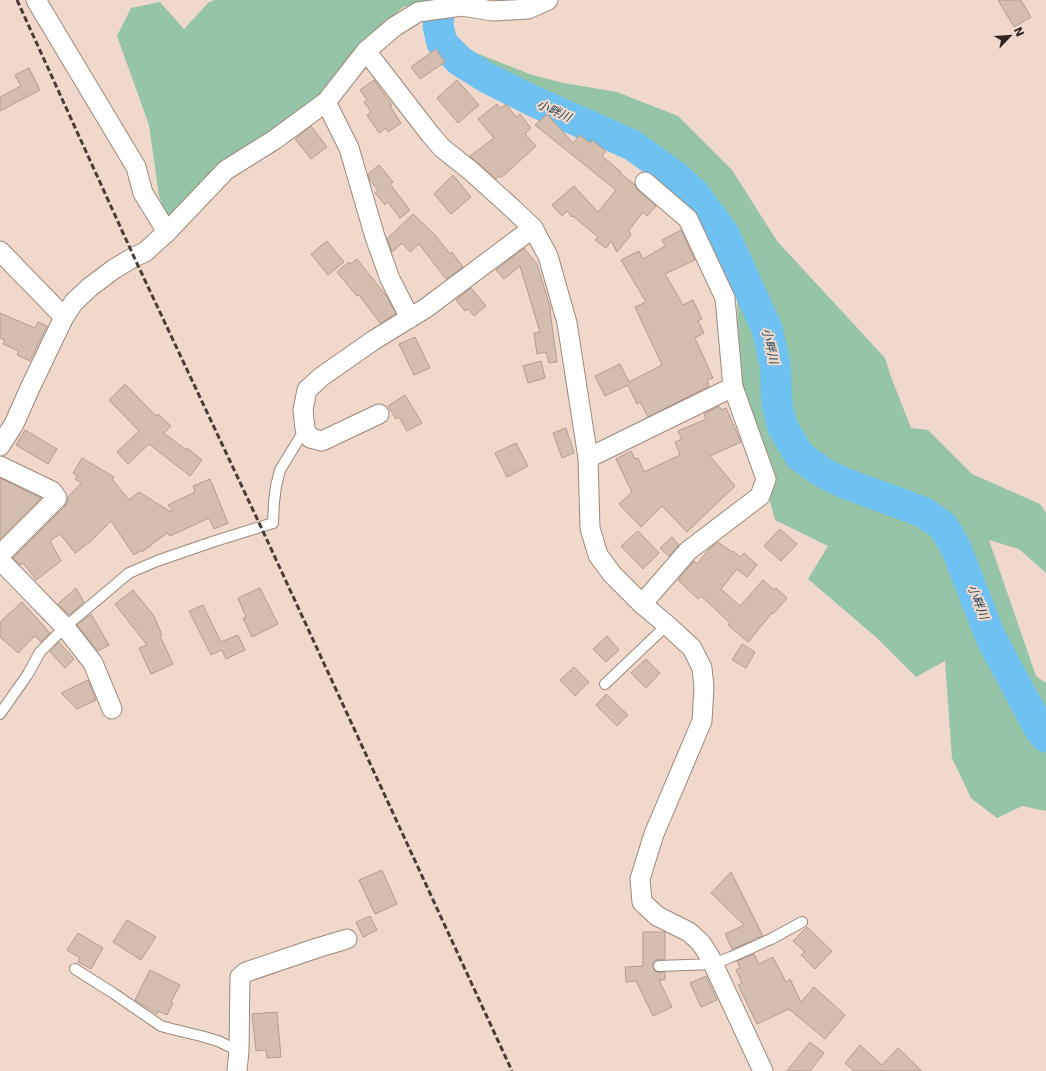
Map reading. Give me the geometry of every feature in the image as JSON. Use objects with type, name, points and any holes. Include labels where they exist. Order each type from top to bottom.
[{"type":"street","points":[[36,0],[136,167],[143,193],[167,232]]},
{"type":"street","points":[[0,446],[14,424],[64,317],[74,302],[90,287],[114,269],[145,252],[167,232],[226,170],[274,140],[326,102],[366,51],[394,27],[418,12],[462,6],[493,11],[528,9],[548,0]]},
{"type":"street","points":[[366,51],[442,148],[471,171],[533,228],[548,256],[567,323],[588,458],[590,528],[598,555],[612,574],[642,604],[692,648],[702,668],[704,687],[702,721],[654,834],[640,879],[642,902],[657,916],[689,932],[701,943],[713,964],[763,1071]]},
{"type":"street","points":[[326,102],[349,148],[375,237],[390,279],[410,318]]},
{"type":"street","points":[[642,604],[688,551],[760,496],[766,479],[733,388],[725,298],[688,219],[645,182]]},
{"type":"street","points":[[379,414],[322,441],[310,438],[305,429],[303,410],[307,390],[321,377],[374,340],[426,308],[533,228]]},
{"type":"street","points":[[0,251],[64,317]]},
{"type":"street","points":[[588,458],[733,388]]},
{"type":"street","points":[[0,466],[52,492],[57,498],[0,555]]},
{"type":"street","points":[[0,560],[65,627],[93,663],[112,709]]},
{"type":"street","points":[[237,1071],[239,1051],[240,977],[246,972],[317,948],[347,940]]},
{"type":"lane","points":[[0,714],[28,674],[40,652],[65,627],[128,573],[157,561],[212,542],[273,523],[276,486],[280,470],[305,429]]},
{"type":"lane","points":[[605,684],[667,625]]},
{"type":"lane","points":[[659,966],[713,964],[771,939],[802,922]]},
{"type":"lane","points":[[75,969],[161,1026],[218,1041],[239,1051]]},
{"type":"green space","points":[[215,0],[439,0],[403,7],[359,46],[320,101],[188,196],[167,217],[159,196],[149,125],[117,36],[131,8],[160,2],[184,29],[209,2]]},
{"type":"green space","points":[[466,49],[532,75],[564,83],[617,92],[678,116],[732,170],[777,241],[885,358],[911,428],[928,430],[972,474],[1040,504],[1046,513],[1046,573],[1019,549],[989,540],[1036,676],[1046,683],[1046,811],[1022,806],[997,818],[971,798],[952,758],[945,661],[916,677],[877,638],[808,579],[828,546],[775,520],[740,386],[737,295],[711,247],[692,207],[641,163],[579,114],[513,83]]},
{"type":"building","points":[[998,0],[1021,0],[1031,17],[1014,27]]},
{"type":"building","points":[[436,49],[445,62],[420,79],[411,67]]},
{"type":"building","points":[[29,68],[40,90],[0,111],[0,97],[21,86],[15,75]]},
{"type":"building","points":[[374,80],[392,105],[390,106],[401,123],[388,132],[386,128],[379,133],[367,115],[371,112],[364,102],[367,100],[360,90]]},
{"type":"building","points":[[457,80],[479,105],[458,123],[437,98]]},
{"type":"building","points":[[497,104],[501,108],[506,104],[516,117],[520,114],[531,128],[525,134],[536,146],[502,177],[500,176],[496,179],[470,156],[494,138],[478,119]]},
{"type":"building","points":[[547,114],[573,143],[580,135],[590,143],[592,140],[606,151],[602,156],[656,206],[647,216],[643,212],[629,230],[631,235],[617,252],[611,241],[606,248],[595,240],[598,237],[573,216],[572,217],[567,211],[562,216],[552,205],[574,186],[598,212],[616,190],[535,125]]},
{"type":"building","points":[[311,126],[327,147],[311,159],[295,139]]},
{"type":"building","points":[[379,165],[393,182],[390,184],[410,210],[400,218],[388,202],[385,205],[375,193],[378,190],[370,180],[368,174]]},
{"type":"building","points":[[453,175],[471,197],[451,214],[434,194]]},
{"type":"building","points":[[413,214],[435,235],[450,254],[452,252],[463,267],[446,279],[419,244],[410,252],[402,243],[392,252],[387,239]]},
{"type":"building","points":[[681,230],[695,260],[665,274],[683,305],[693,300],[702,319],[698,321],[704,333],[695,338],[713,378],[707,380],[709,386],[648,417],[640,402],[637,404],[628,385],[605,396],[595,376],[620,364],[629,382],[662,365],[635,307],[646,302],[621,260],[639,251],[643,259],[665,246],[662,240]]},
{"type":"building","points":[[327,241],[344,262],[328,275],[311,254]]},
{"type":"building","points":[[524,248],[537,264],[551,310],[557,362],[549,363],[546,352],[537,354],[534,333],[540,332],[520,266],[504,279],[496,270]]},
{"type":"building","points":[[357,259],[387,297],[396,314],[380,323],[359,295],[357,296],[337,272],[349,262],[351,264]]},
{"type":"building","points":[[471,288],[486,306],[474,316],[468,309],[465,311],[456,300]]},
{"type":"building","points":[[0,313],[35,328],[38,322],[47,326],[30,361],[17,355],[19,351],[3,344],[5,340],[0,338]]},
{"type":"building","points":[[415,337],[430,368],[414,375],[399,344]]},
{"type":"building","points":[[541,361],[545,378],[528,383],[523,366]]},
{"type":"building","points":[[125,384],[156,416],[158,414],[171,426],[164,433],[202,460],[190,476],[149,444],[128,464],[117,452],[139,431],[109,400]]},
{"type":"building","points":[[405,395],[422,423],[407,431],[399,417],[396,419],[388,406]]},
{"type":"building","points":[[719,406],[721,410],[726,408],[741,442],[710,456],[735,486],[687,532],[662,506],[641,527],[619,504],[632,492],[616,459],[631,451],[635,459],[638,458],[644,472],[680,455],[675,442],[682,439],[678,431],[706,419],[704,414]]},
{"type":"building","points":[[566,428],[574,453],[562,458],[553,433]]},
{"type":"building","points":[[25,430],[57,449],[48,464],[16,445]]},
{"type":"building","points":[[516,443],[528,466],[507,477],[495,453]]},
{"type":"building","points":[[82,458],[114,477],[112,479],[129,500],[139,492],[171,512],[172,510],[168,505],[195,492],[193,486],[210,479],[228,523],[214,529],[209,518],[170,536],[167,533],[142,552],[141,550],[134,555],[111,521],[91,541],[75,553],[60,534],[50,541],[61,561],[36,580],[23,563],[20,565],[13,558],[65,506],[68,497],[81,483],[75,479],[77,476],[73,473]]},
{"type":"building","points":[[0,478],[41,498],[0,539]]},
{"type":"building","points":[[780,529],[797,544],[781,561],[764,546]]},
{"type":"building","points":[[638,531],[659,553],[643,569],[621,546]]},
{"type":"building","points":[[672,537],[679,545],[669,556],[660,548]]},
{"type":"building","points":[[718,542],[740,557],[744,553],[757,565],[747,577],[737,569],[721,589],[740,606],[763,580],[774,590],[776,588],[787,598],[773,614],[772,613],[748,642],[728,625],[730,623],[701,596],[698,599],[678,580],[694,561],[697,564],[709,549]]},
{"type":"building","points":[[76,588],[84,602],[69,615],[58,604]]},
{"type":"building","points":[[260,588],[278,624],[252,637],[243,618],[246,617],[238,598]]},
{"type":"building","points":[[133,590],[154,616],[162,635],[160,636],[173,664],[151,674],[139,648],[147,645],[115,604]]},
{"type":"building","points":[[22,602],[50,633],[41,642],[35,636],[18,653],[0,637],[0,622]]},
{"type":"building","points":[[203,605],[221,642],[238,635],[245,650],[226,659],[222,650],[211,655],[189,611]]},
{"type":"building","points":[[91,614],[109,645],[98,651],[77,625]]},
{"type":"building","points":[[607,636],[619,650],[606,662],[593,649]]},
{"type":"building","points":[[59,642],[74,659],[65,668],[50,652]]},
{"type":"building","points":[[742,644],[755,652],[746,668],[732,660]]},
{"type":"building","points":[[646,659],[660,673],[646,688],[631,673]]},
{"type":"building","points":[[574,667],[589,682],[575,696],[560,680]]},
{"type":"building","points":[[88,680],[96,700],[77,709],[61,693]]},
{"type":"building","points":[[606,694],[628,715],[617,726],[596,705]]},
{"type":"building","points":[[382,870],[397,904],[375,914],[359,880]]},
{"type":"building","points":[[731,872],[763,936],[757,937],[752,941],[732,949],[725,934],[744,925],[711,893]]},
{"type":"building","points":[[370,916],[377,930],[363,937],[356,922]]},
{"type":"building","points":[[127,920],[156,937],[141,960],[113,942]]},
{"type":"building","points":[[807,927],[832,951],[815,969],[801,955],[805,952],[793,941]]},
{"type":"building","points":[[643,932],[665,932],[665,959],[656,960],[653,963],[653,967],[656,972],[665,972],[665,980],[659,980],[672,1007],[653,1016],[636,981],[626,982],[625,967],[643,966]]},
{"type":"building","points":[[78,933],[103,948],[91,969],[78,962],[80,958],[67,950]]},
{"type":"building","points":[[754,954],[759,964],[773,957],[786,982],[790,979],[801,1002],[814,987],[845,1015],[825,1039],[789,1009],[757,1024],[738,985],[742,983],[736,970],[740,968],[737,961]]},
{"type":"building","points":[[150,970],[180,985],[171,1002],[173,1003],[167,1015],[158,1011],[157,1014],[135,1000]]},
{"type":"building","points":[[706,976],[717,1000],[701,1007],[690,983]]},
{"type":"building","points":[[277,1012],[281,1057],[267,1058],[266,1050],[256,1051],[252,1014]]},
{"type":"building","points":[[810,1042],[824,1053],[810,1071],[787,1071]]},
{"type":"building","points":[[860,1045],[882,1065],[898,1048],[922,1071],[854,1071],[845,1063]]},
{"type":"waterway","name":"小畔川","points":[[440,0],[438,26],[442,43],[460,61],[487,78],[533,101],[632,145],[674,175],[693,192],[724,234],[767,329],[775,364],[777,404],[783,428],[800,456],[822,472],[844,483],[923,512],[943,526],[956,548],[991,638],[1040,730],[1046,737]]},
{"type":"railway","points":[[17,0],[134,257],[261,527],[512,1071]]}]
